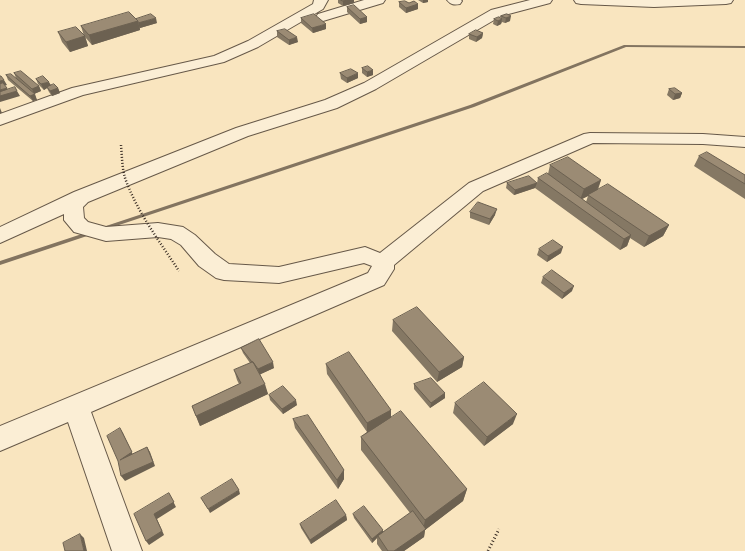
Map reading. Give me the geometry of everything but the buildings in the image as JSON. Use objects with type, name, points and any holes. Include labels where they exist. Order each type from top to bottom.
[{"type":"street","points":[[0,120],[78,91],[219,59],[253,44],[318,6],[322,0]]},
{"type":"street","points":[[323,16],[378,0]]},
{"type":"street","points":[[0,236],[81,197],[242,132],[331,104],[370,86],[496,13],[545,0]]},
{"type":"street","points":[[581,0],[631,4],[691,3],[726,0]]},
{"type":"street","points":[[383,262],[476,187],[590,138],[703,139],[745,142]]},
{"type":"street","points":[[81,197],[73,205],[74,220],[81,227],[106,234],[171,230],[188,240],[207,260],[224,272],[279,275],[364,255],[383,262]]},
{"type":"street","points":[[0,439],[376,279],[383,269],[383,262]]},
{"type":"street","points":[[76,407],[127,551]]},
{"type":"path","points":[[120,145],[122,167],[133,195],[149,225],[179,271]]},
{"type":"path","points":[[488,551],[499,529]]},
{"type":"waterway","points":[[102,229],[472,106],[625,46],[745,47]]},
{"type":"waterway","points":[[0,263],[91,233]]}]
